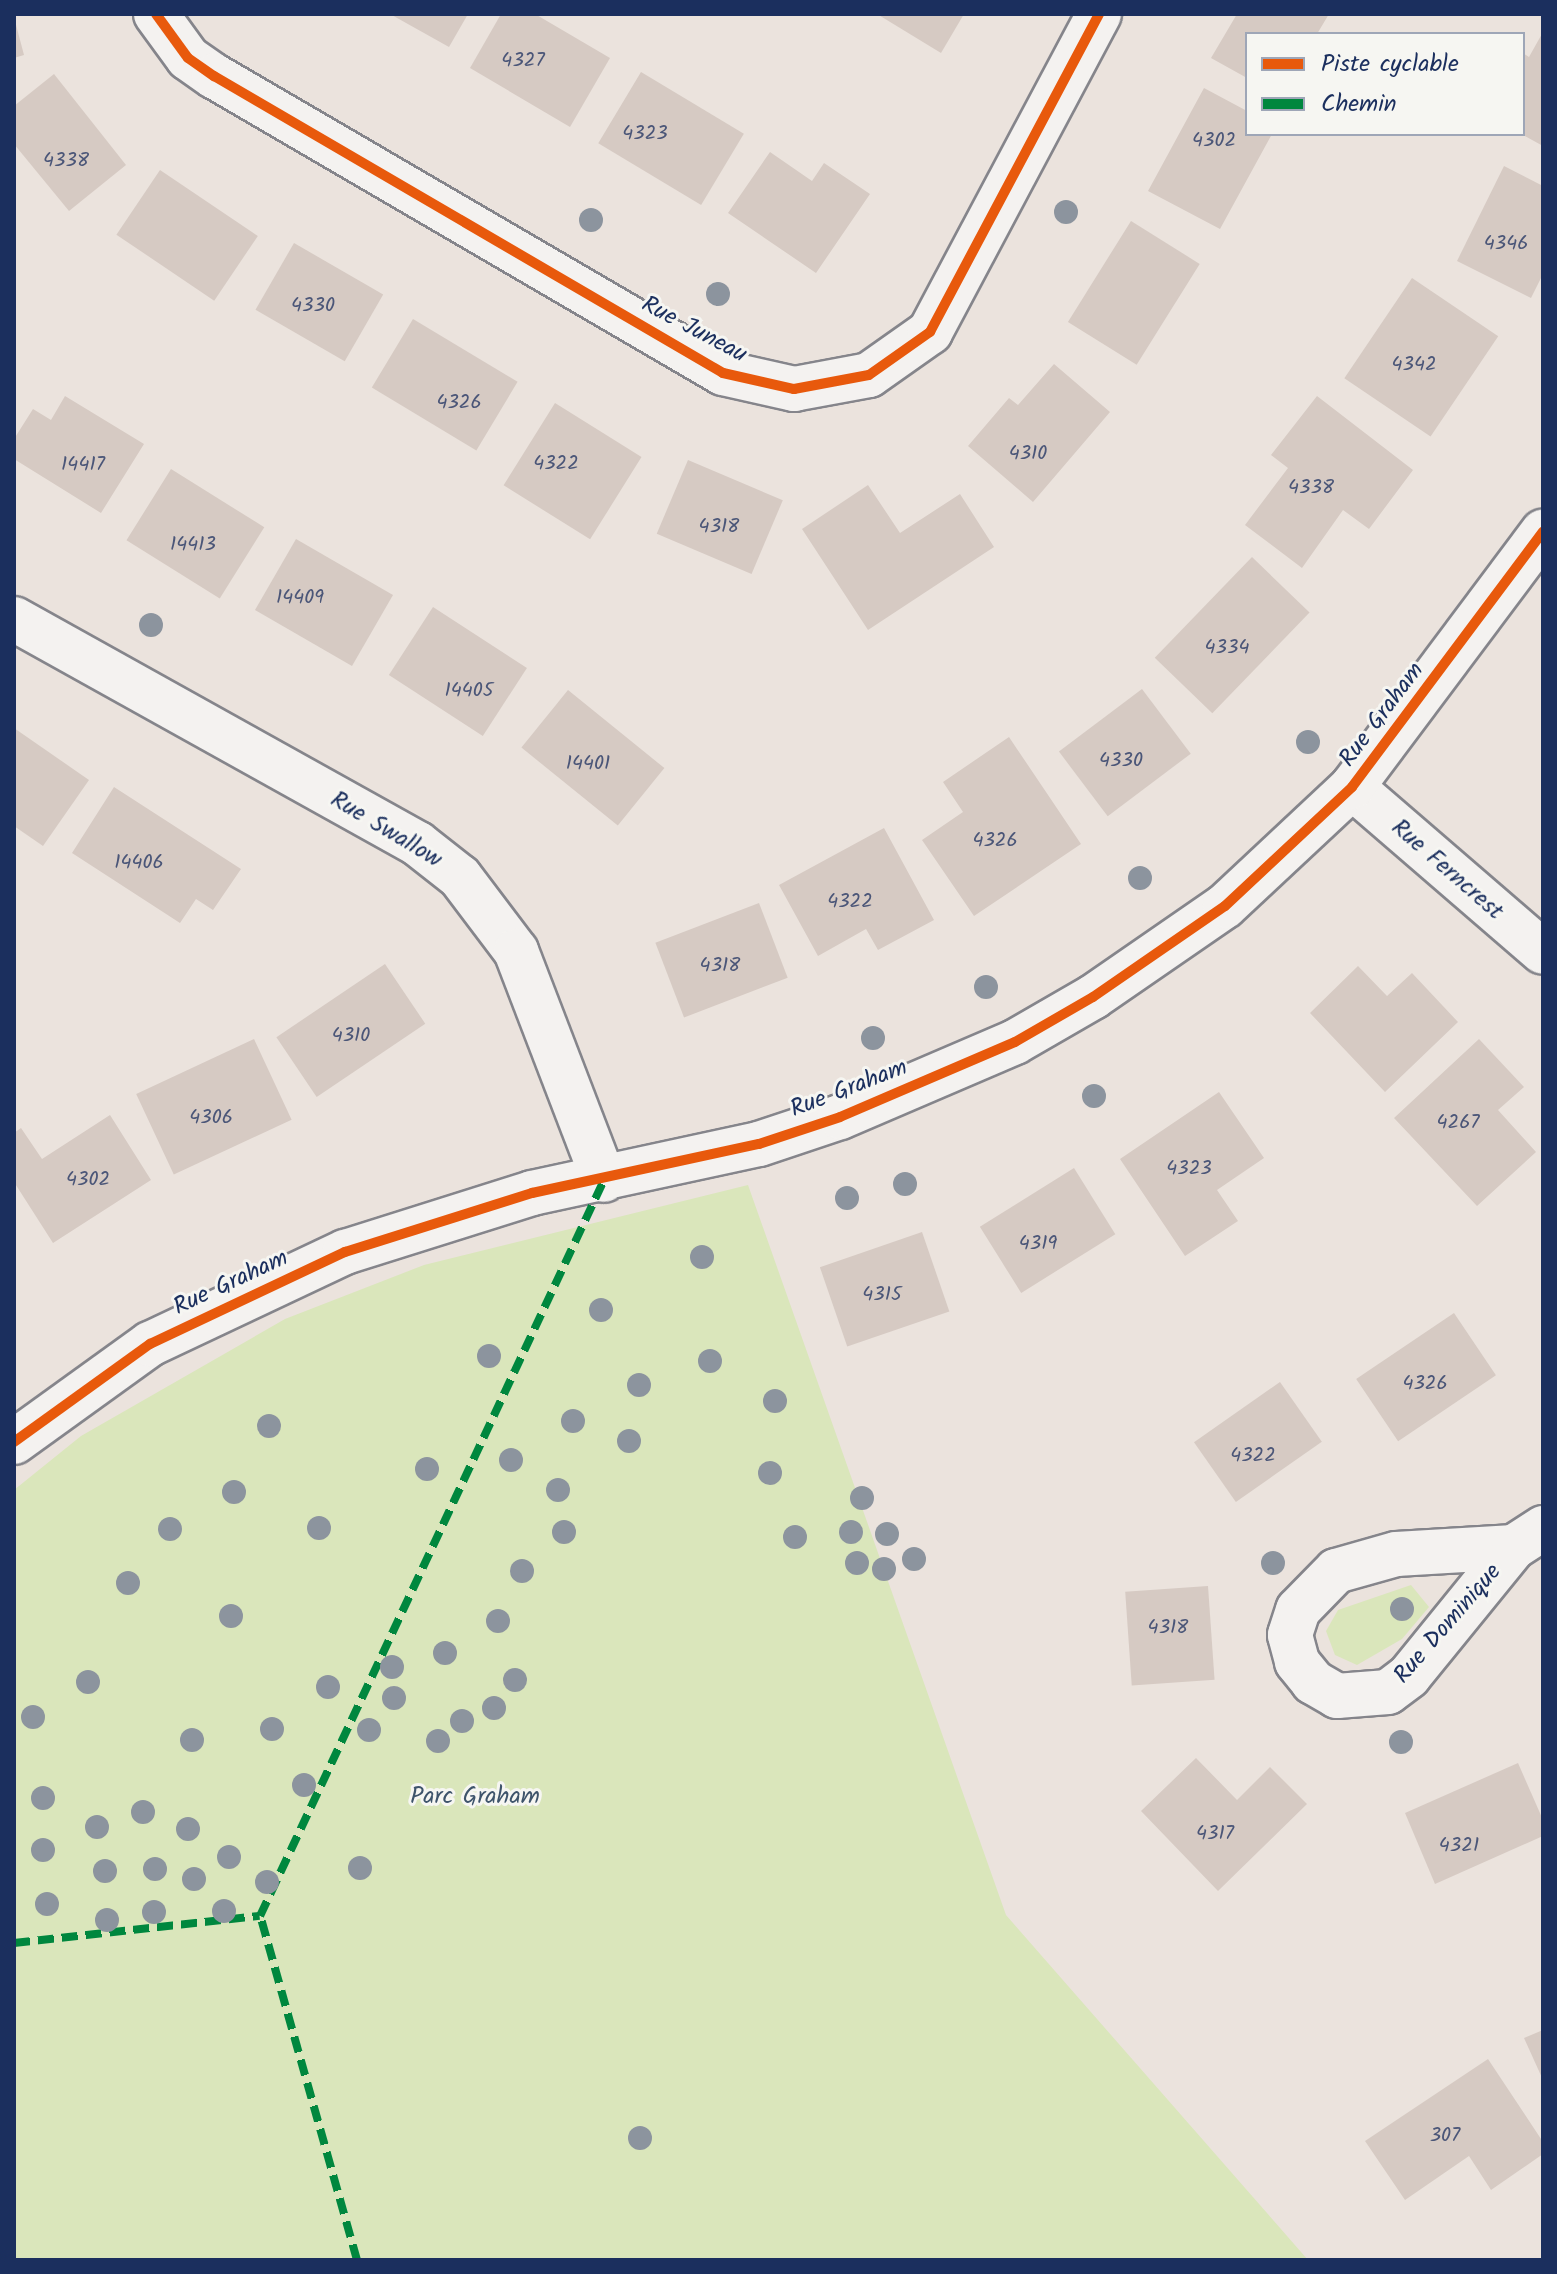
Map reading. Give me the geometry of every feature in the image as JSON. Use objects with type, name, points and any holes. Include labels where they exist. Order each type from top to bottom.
[{"type":"street","name":"Rue Juneau","points":[[156,14],[188,58],[214,76],[723,373],[794,389],[869,375],[930,332],[1099,14]]},
{"type":"street","name":"Rue Graham","points":[[14,1442],[150,1344],[246,1296],[437,1220],[759,1144],[840,1117],[1015,1042],[1093,997],[1225,906],[1352,787],[1543,532]]},
{"type":"street","name":"Rue Swallow","points":[[14,619],[418,844],[460,877],[516,951],[604,1180]]},
{"type":"street","name":"Rue Ferncrest","points":[[1352,787],[1543,952]]},
{"type":"street","name":"Rue Dominique","points":[[1529,1538],[1416,1668],[1388,1692],[1337,1696],[1313,1682],[1297,1662],[1290,1635],[1298,1610],[1336,1571],[1396,1554],[1529,1538]]},
{"type":"green space","name":"Parc Graham","points":[[748,1185],[1006,1915],[1308,2260],[14,2260],[14,1490],[81,1436],[285,1319],[424,1265]]},
{"type":"green space","points":[[1411,1585],[1429,1607],[1402,1639],[1357,1665],[1335,1655],[1326,1631],[1338,1610]]},
{"type":"building","points":[[390,14],[468,14],[449,47]]},
{"type":"building","points":[[501,14],[535,14],[610,58],[570,127],[470,68]]},
{"type":"building","points":[[877,14],[964,14],[941,53]]},
{"type":"building","points":[[1237,14],[1329,14],[1318,32],[1245,32],[1245,77],[1211,58]]},
{"type":"building","points":[[14,22],[24,55],[14,58]]},
{"type":"building","points":[[1543,32],[1543,146],[1525,136],[1525,54],[1529,57]]},
{"type":"building","points":[[641,72],[744,134],[701,205],[598,143]]},
{"type":"building","points":[[54,74],[126,165],[69,211],[14,144],[14,106]]},
{"type":"building","points":[[1204,88],[1245,110],[1245,136],[1271,136],[1220,229],[1148,191]]},
{"type":"building","points":[[770,152],[812,181],[824,163],[870,194],[816,273],[728,213]]},
{"type":"building","points":[[1504,166],[1543,186],[1543,274],[1531,298],[1457,261]]},
{"type":"building","points":[[160,170],[258,236],[214,301],[116,235]]},
{"type":"building","points":[[1131,221],[1200,264],[1137,365],[1068,322]]},
{"type":"building","points":[[294,243],[383,294],[345,361],[256,310]]},
{"type":"building","points":[[1412,278],[1498,336],[1431,436],[1344,378]]},
{"type":"building","points":[[413,319],[518,382],[476,450],[372,388]]},
{"type":"building","points":[[1054,364],[1110,412],[1033,502],[968,446],[1009,398],[1018,405]]},
{"type":"building","points":[[65,396],[144,444],[101,513],[14,459],[14,439],[33,409],[51,420]]},
{"type":"building","points":[[1317,396],[1413,470],[1369,529],[1343,510],[1302,568],[1245,525],[1288,468],[1271,455]]},
{"type":"building","points":[[555,403],[642,457],[590,539],[504,485]]},
{"type":"building","points":[[688,460],[783,500],[752,574],[657,534]]},
{"type":"building","points":[[171,469],[264,527],[220,599],[126,540]]},
{"type":"building","points":[[868,485],[900,533],[960,494],[994,547],[868,630],[802,529]]},
{"type":"building","points":[[296,539],[393,595],[352,666],[255,610]]},
{"type":"building","points":[[1252,557],[1310,613],[1212,713],[1155,658]]},
{"type":"building","points":[[433,607],[527,668],[483,736],[389,675]]},
{"type":"building","points":[[1142,689],[1191,754],[1108,816],[1059,752]]},
{"type":"building","points":[[568,690],[664,768],[618,826],[521,748]]},
{"type":"building","points":[[14,728],[89,780],[43,846],[14,826]]},
{"type":"building","points":[[1009,737],[1081,844],[974,916],[922,840],[963,812],[943,782]]},
{"type":"building","points":[[114,787],[241,869],[213,910],[196,899],[180,923],[72,853]]},
{"type":"building","points":[[884,828],[934,920],[878,950],[866,929],[818,956],[779,885]]},
{"type":"building","points":[[759,903],[788,978],[684,1017],[655,943]]},
{"type":"building","points":[[385,964],[425,1024],[317,1097],[276,1037]]},
{"type":"building","points":[[1358,966],[1387,996],[1412,973],[1458,1022],[1385,1092],[1310,1013]]},
{"type":"building","points":[[254,1039],[292,1120],[174,1175],[136,1094]]},
{"type":"building","points":[[1479,1039],[1524,1087],[1498,1110],[1536,1152],[1477,1206],[1394,1118]]},
{"type":"building","points":[[1219,1092],[1264,1158],[1217,1190],[1238,1221],[1185,1256],[1120,1159]]},
{"type":"building","points":[[110,1115],[151,1180],[53,1243],[14,1182],[14,1133],[21,1128],[42,1159]]},
{"type":"building","points":[[1074,1168],[1115,1234],[1021,1293],[980,1227]]},
{"type":"building","points":[[922,1232],[949,1311],[847,1347],[820,1267]]},
{"type":"building","points":[[1454,1313],[1496,1375],[1398,1441],[1356,1379]]},
{"type":"building","points":[[1280,1382],[1322,1442],[1236,1502],[1194,1442]]},
{"type":"building","points":[[1208,1586],[1215,1680],[1132,1686],[1125,1592]]},
{"type":"building","points":[[1196,1758],[1237,1800],[1270,1767],[1307,1804],[1218,1891],[1141,1811]]},
{"type":"building","points":[[1518,1763],[1543,1820],[1543,1836],[1435,1884],[1405,1813]]},
{"type":"building","points":[[1543,2030],[1543,2080],[1524,2038]]},
{"type":"building","points":[[1488,2059],[1543,2142],[1543,2154],[1491,2190],[1469,2156],[1405,2200],[1365,2141]]},
{"type":"marked path","points":[[357,2260],[260,1916],[604,1180]]},
{"type":"marked path","points":[[14,1943],[260,1916]]},
{"type":"cycle path","points":[[156,14],[188,58],[214,76],[723,373],[794,389],[869,375],[930,332],[1099,14]]},
{"type":"cycle path","points":[[14,1442],[150,1344],[345,1252],[532,1193],[759,1144],[840,1117],[1015,1042],[1093,997],[1225,906],[1352,787],[1543,532]]}]
